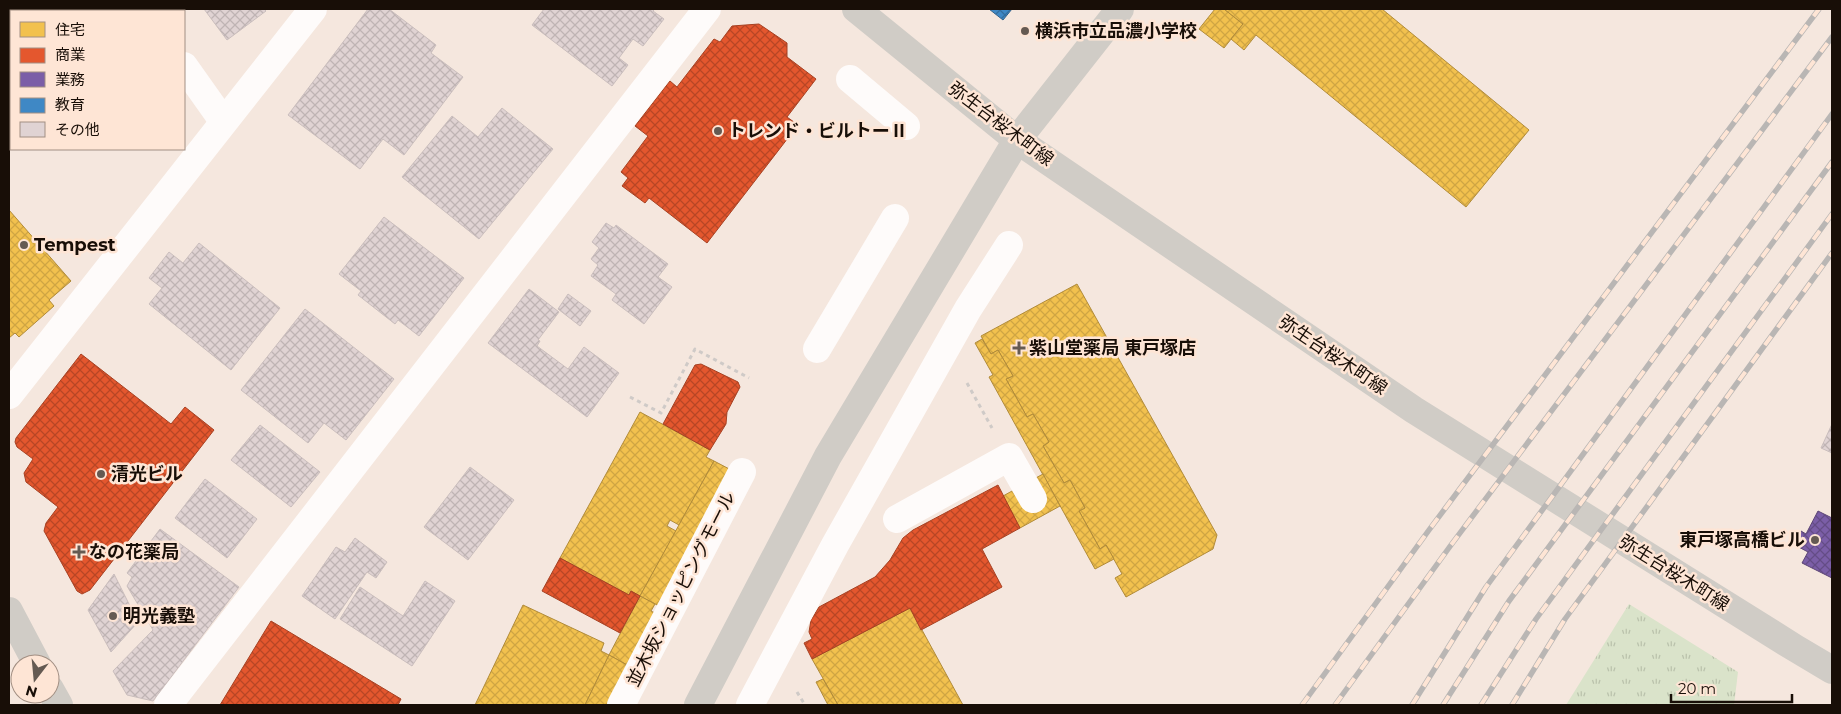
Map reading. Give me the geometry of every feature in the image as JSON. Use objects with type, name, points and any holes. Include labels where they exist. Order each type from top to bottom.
[{"type":"main road","name":"弥生台桜木町線","points":[[856,9],[1017,140],[1414,410],[1832,670]]},
{"type":"main road","points":[[698,705],[828,456],[1017,140],[1120,9]]},
{"type":"main road","points":[[9,611],[32,654]]},
{"type":"street","points":[[9,395],[313,9]]},
{"type":"street","points":[[168,705],[707,9]]},
{"type":"street","points":[[185,67],[223,121]]},
{"type":"street","points":[[850,79],[906,126]]},
{"type":"street","points":[[817,348],[895,218]]},
{"type":"street","points":[[750,705],[835,546],[968,309],[1009,245]]},
{"type":"street","points":[[897,519],[1009,456],[1033,499]]},
{"type":"street","name":"並木坂ショッピングモール","points":[[621,705],[742,472]]},
{"type":"path","points":[[630,397],[661,414],[695,349],[749,378]]},
{"type":"path","points":[[962,374],[1009,456]]},
{"type":"path","points":[[797,692],[805,705]]},
{"type":"green space","points":[[1629,604],[1738,672],[1734,705],[1566,705]]},
{"type":"building: 住宅","points":[[1215,9],[1224,9],[1243,24],[1224,48],[1199,29]]},
{"type":"building: 住宅","points":[[1224,9],[1382,9],[1529,130],[1466,207],[1256,35],[1244,50],[1231,39],[1243,24]]},
{"type":"building: 住宅","name":"Tempest","points":[[9,210],[71,281],[49,300],[54,306],[19,337],[15,333],[9,338]]},
{"type":"building: 住宅","points":[[1077,284],[1217,535],[1213,549],[1126,597],[1115,578],[1122,574],[1106,545],[1100,549],[1079,511],[1085,508],[1070,480],[1064,483],[1043,446],[1049,442],[1033,414],[1027,417],[1006,379],[1013,376],[998,350],[991,354],[981,336]]},
{"type":"building: 住宅","points":[[982,339],[991,354],[998,350],[1013,376],[1006,379],[1027,417],[1033,414],[1049,442],[1043,446],[1064,483],[1070,480],[1085,508],[1079,511],[1100,549],[1106,545],[1114,559],[1095,569],[989,377],[993,375],[975,343]]},
{"type":"building: 住宅","points":[[640,412],[710,450],[706,457],[714,461],[679,525],[670,520],[667,526],[676,531],[640,596],[631,591],[629,595],[560,558]]},
{"type":"building: 住宅","points":[[714,461],[735,472],[661,607],[640,596]]},
{"type":"building: 住宅","points":[[1043,474],[1060,506],[1020,528],[1003,496]]},
{"type":"building: 住宅","points":[[640,596],[655,604],[651,611],[657,614],[629,666],[609,655]]},
{"type":"building: 住宅","points":[[523,605],[604,643],[601,651],[609,655],[585,705],[475,705]]},
{"type":"building: 住宅","points":[[910,608],[963,705],[838,705],[812,659]]},
{"type":"building: 住宅","points":[[609,655],[629,666],[610,705],[585,705]]},
{"type":"building: 住宅","points":[[823,679],[838,705],[828,705],[816,682]]},
{"type":"building: 商業","name":"トレンド・ビルトーⅡ","points":[[759,24],[787,43],[787,57],[816,79],[787,117],[798,125],[707,243],[649,198],[645,203],[622,186],[628,178],[621,172],[648,136],[635,126],[670,81],[677,87],[714,39],[720,42],[732,26]]},
{"type":"building: 商業","name":"清光ビル","points":[[81,354],[171,424],[185,407],[214,430],[90,590],[82,594],[77,591],[44,531],[46,523],[58,507],[26,482],[24,473],[33,459],[17,447],[15,442],[16,438]]},
{"type":"building: 商業","points":[[701,364],[738,382],[740,387],[727,412],[726,424],[710,450],[663,424],[695,365]]},
{"type":"building: 商業","points":[[998,485],[1020,528],[982,549],[1002,587],[921,630],[910,608],[812,659],[804,643],[812,639],[809,632],[811,620],[819,607],[875,577],[890,560],[903,538],[913,530]]},
{"type":"building: 商業","points":[[560,558],[629,595],[631,591],[640,596],[620,633],[542,591]]},
{"type":"building: 商業","points":[[271,621],[401,699],[398,705],[220,705]]},
{"type":"building: 業務","name":"東戸塚高橋ビル","points":[[1818,511],[1832,518],[1832,578],[1802,563],[1808,552],[1795,545],[1801,531],[1806,534]]},
{"type":"building: 教育","points":[[989,9],[1012,9],[1003,20]]},
{"type":"building: その他","points":[[9,9],[102,10],[10,10],[9,80]]},
{"type":"building: その他","points":[[204,9],[264,9],[266,11],[227,40]]},
{"type":"building: その他","points":[[368,9],[389,9],[436,45],[431,53],[463,77],[404,155],[383,139],[360,169],[288,115]]},
{"type":"building: その他","points":[[544,9],[655,9],[653,11],[664,19],[643,46],[633,39],[619,58],[628,65],[612,86],[532,25]]},
{"type":"building: その他","points":[[502,108],[553,149],[479,239],[402,177],[452,116],[478,137]]},
{"type":"building: その他","points":[[384,217],[464,278],[419,336],[398,320],[395,324],[358,295],[361,291],[339,274]]},
{"type":"building: その他","points":[[606,223],[614,228],[616,225],[668,264],[658,277],[672,287],[644,324],[612,300],[616,294],[591,276],[598,265],[591,259],[599,248],[592,242]]},
{"type":"building: その他","points":[[199,243],[280,308],[231,370],[149,304],[162,288],[149,278],[169,252],[183,263]]},
{"type":"building: その他","points":[[529,289],[559,312],[538,340],[540,341],[537,346],[568,369],[584,347],[619,373],[587,417],[488,343]]},
{"type":"building: その他","points":[[568,294],[591,311],[580,326],[558,309]]},
{"type":"building: その他","points":[[305,309],[394,379],[346,440],[324,423],[308,443],[241,390]]},
{"type":"building: その他","points":[[1832,424],[1832,453],[1821,448]]},
{"type":"building: その他","points":[[260,425],[320,472],[291,507],[231,460]]},
{"type":"building: その他","points":[[470,467],[514,500],[468,560],[424,527]]},
{"type":"building: その他","points":[[205,479],[257,519],[227,558],[175,518]]},
{"type":"building: その他","points":[[160,529],[239,587],[153,701],[127,695],[113,671],[153,630],[127,586],[132,577],[127,573]]},
{"type":"building: その他","points":[[355,538],[387,562],[376,578],[367,572],[335,619],[302,596],[336,547],[345,552]]},
{"type":"building: その他","name":"明光義塾","points":[[114,574],[138,622],[111,652],[88,610]]},
{"type":"building: その他","points":[[425,581],[455,601],[412,666],[340,619],[360,587],[403,616]]},
{"type":"railway","points":[[1302,705],[1429,530],[1819,9]]},
{"type":"railway","points":[[1335,705],[1451,545],[1832,37]]},
{"type":"railway","points":[[1412,705],[1486,587],[1832,114]]},
{"type":"railway","points":[[1443,705],[1509,601],[1832,162]]},
{"type":"railway","points":[[1481,705],[1536,619],[1832,214]]},
{"type":"railway","points":[[1512,705],[1565,619],[1832,253]]},
{"type":"place","name":"横浜市立品濃小学校","points":[[1025,31]]},
{"type":"place","name":"トレンド・ビルトーⅡ","points":[[718,131]]},
{"type":"place","name":"Tempest","points":[[24,245]]},
{"type":"place","name":"紫山堂薬局 東戸塚店","points":[[1019,348]]},
{"type":"place","name":"清光ビル","points":[[101,474]]},
{"type":"place","name":"東戸塚高橋ビル","points":[[1815,540]]},
{"type":"place","name":"なの花薬局","points":[[79,552]]},
{"type":"place","name":"明光義塾","points":[[113,616]]}]
